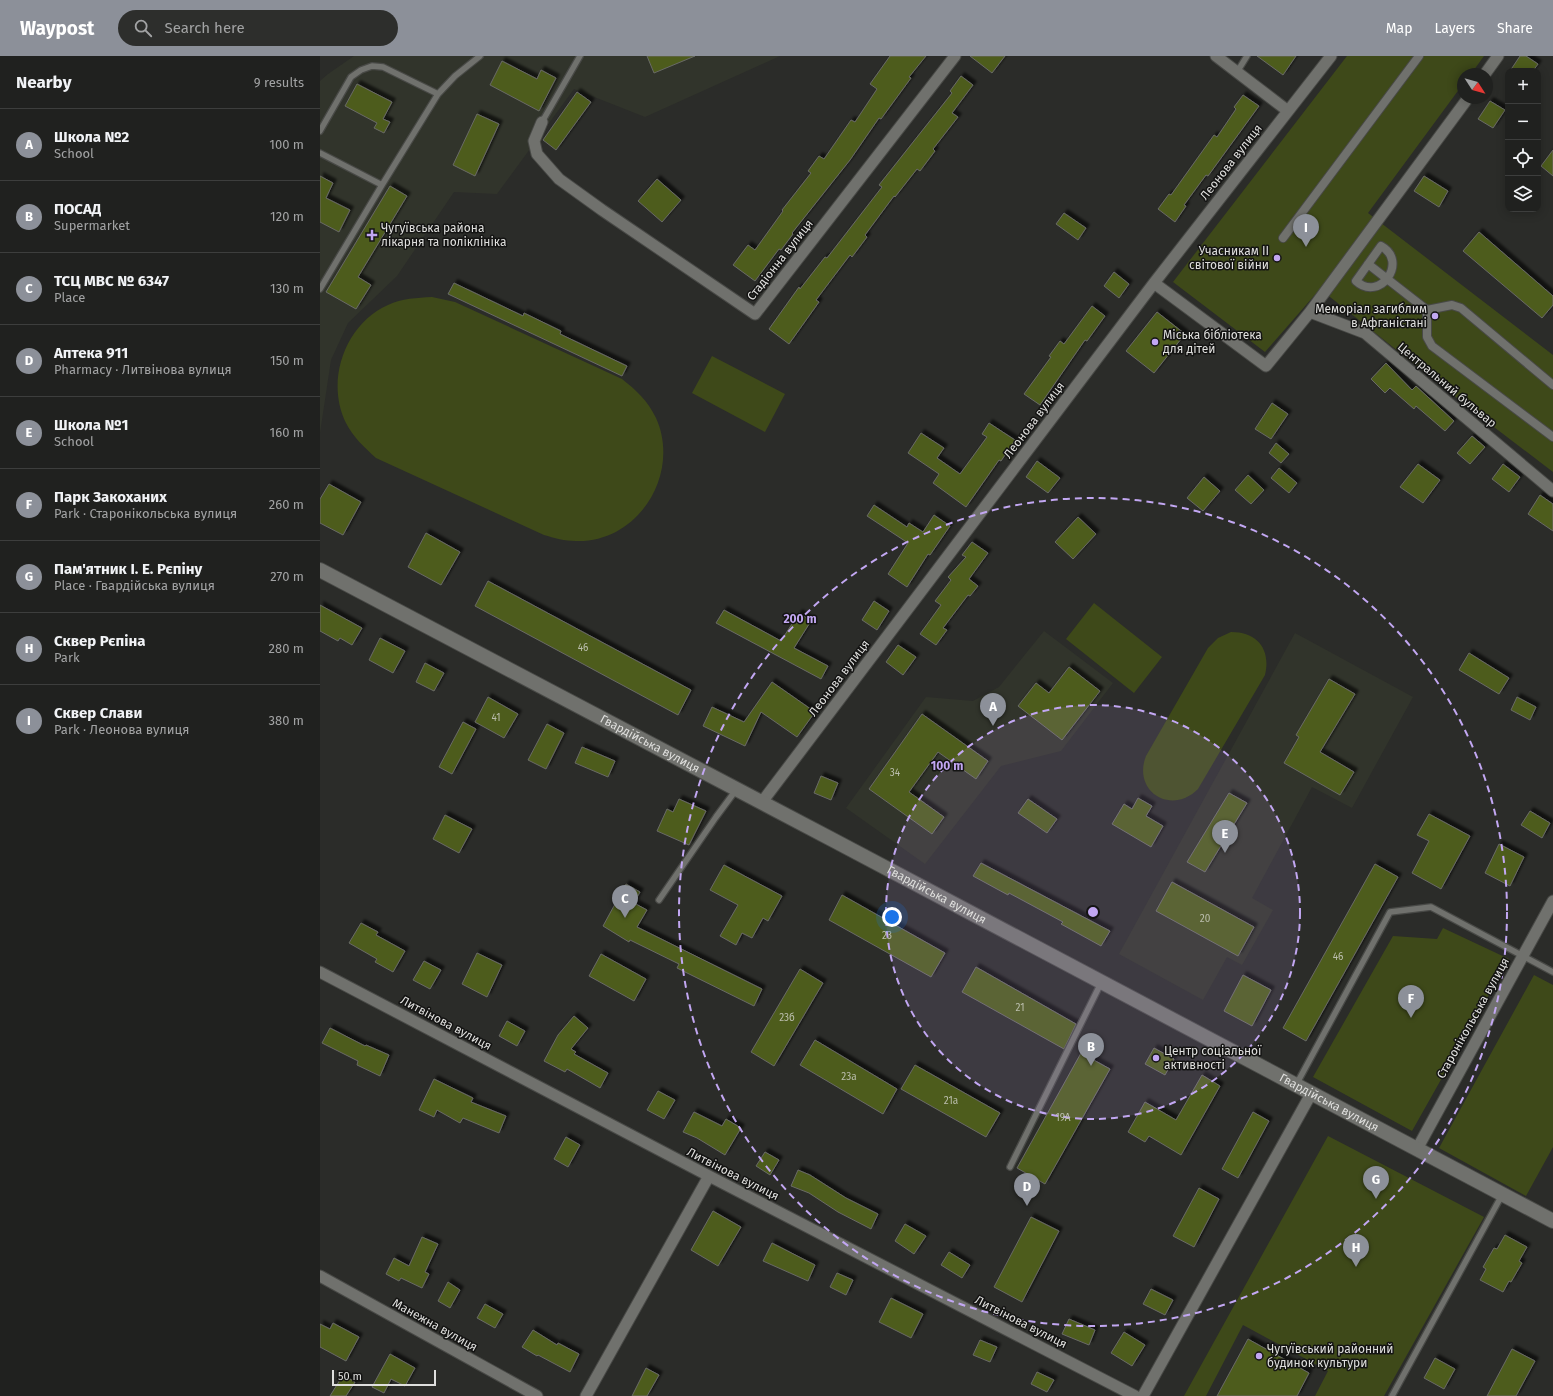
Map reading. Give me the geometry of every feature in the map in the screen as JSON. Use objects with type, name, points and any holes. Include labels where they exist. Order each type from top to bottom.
[{"type":"street","name":"Стадіонна вулиця","points":[[542,122],[534,141],[537,154],[560,179],[602,210],[755,314],[955,56]]},
{"type":"street","points":[[1216,56],[1288,110]]},
{"type":"street","name":"Леонова вулиця","points":[[762,802],[1154,282],[1331,56]]},
{"type":"street","points":[[1283,238],[1419,56]]},
{"type":"street","points":[[1489,68],[1498,56]]},
{"type":"street","points":[[1154,282],[1266,366],[1310,312],[1464,104]]},
{"type":"street","points":[[1381,246],[1389,253],[1393,266],[1392,272],[1388,279],[1377,286],[1370,287],[1356,281],[1381,246]]},
{"type":"street","points":[[1368,264],[1428,310],[1452,305],[1461,308],[1553,386]]},
{"type":"street","points":[[1428,310],[1427,337],[1432,346],[1553,438]]},
{"type":"street","name":"Центральний бульвар","points":[[1310,312],[1364,333],[1553,491]]},
{"type":"street","name":"Гвардійська вулиця","points":[[320,570],[762,802],[1553,1221]]},
{"type":"street","name":"Старонікольська вулиця","points":[[1417,1149],[1553,901]]},
{"type":"street","name":"Литвінова вулиця","points":[[320,972],[708,1176],[1135,1396]]},
{"type":"street","points":[[1143,1396],[1311,1094]]},
{"type":"street","points":[[586,1396],[708,1176]]},
{"type":"street","name":"Манежна вулиця","points":[[320,1276],[537,1396]]},
{"type":"lane","points":[[320,288],[438,94],[455,76],[480,56]]},
{"type":"lane","points":[[542,122],[580,56]]},
{"type":"lane","points":[[1237,72],[1247,56]]},
{"type":"lane","points":[[320,131],[351,77],[361,70],[372,66],[383,67],[438,94]]},
{"type":"lane","points":[[320,153],[382,185]]},
{"type":"lane","points":[[659,900],[737,789]]},
{"type":"lane","points":[[1296,1085],[1390,912],[1431,907],[1553,972]]},
{"type":"lane","points":[[1010,1166],[1101,982]]},
{"type":"lane","points":[[1392,1396],[1502,1195]]},
{"type":"shaded area","name":"Чугуївська района лікарня та поліклініка","points":[[354,56],[780,56],[645,117],[574,89],[497,194],[454,192],[397,276],[348,323],[331,360],[320,433],[320,81]]},
{"type":"shaded area","points":[[1044,631],[1113,683],[1061,751],[1001,766],[925,864],[846,808],[926,697],[973,701],[999,687]]},
{"type":"shaded area","points":[[1295,633],[1413,697],[1352,808],[1312,787],[1252,898],[1273,910],[1242,965],[1227,957],[1203,1000],[1119,954]]},
{"type":"green space","points":[[1347,56],[1484,56],[1475,68],[1457,68],[1457,92],[1368,213],[1553,355],[1553,472],[1477,414],[1320,289],[1265,352],[1173,282]]},
{"type":"green space","points":[[432,297],[455,302],[622,379],[641,396],[656,418],[662,439],[663,461],[658,482],[649,501],[636,517],[619,530],[599,539],[576,541],[564,540],[544,535],[376,458],[359,442],[346,423],[340,407],[338,390],[339,372],[343,355],[350,340],[360,326],[373,314],[388,305],[415,298]]},
{"type":"green space","points":[[712,356],[785,394],[765,432],[692,393]]},
{"type":"green space","points":[[1094,603],[1162,657],[1134,693],[1066,639]]},
{"type":"green space","points":[[1231,632],[1249,635],[1260,644],[1264,650],[1266,658],[1265,675],[1198,789],[1187,797],[1177,800],[1166,800],[1157,796],[1149,789],[1144,780],[1143,769],[1146,756],[1208,648],[1218,638]]},
{"type":"green space","points":[[1443,928],[1509,959],[1412,1131],[1313,1077],[1393,936],[1437,939]]},
{"type":"green space","points":[[1534,975],[1553,985],[1553,1147],[1526,1196],[1439,1148]]},
{"type":"green space","points":[[1328,1136],[1484,1217],[1384,1396],[1315,1396],[1328,1371],[1243,1325],[1206,1396],[1184,1396]]},
{"type":"building","points":[[647,56],[695,56],[654,73]]},
{"type":"building","points":[[890,56],[926,56],[909,77],[911,78],[881,119],[879,118],[850,160],[792,233],[793,234],[781,250],[779,249],[755,281],[733,265],[748,245],[755,250],[783,211],[782,210],[811,173],[808,171],[819,156],[824,159],[851,120],[855,122],[877,89],[870,84]]},
{"type":"building","points":[[970,56],[1005,56],[992,73]]},
{"type":"building","points":[[1257,56],[1296,56],[1283,75]]},
{"type":"building","points":[[1520,56],[1526,56],[1538,64],[1535,68],[1512,68]]},
{"type":"building","points":[[502,61],[537,79],[541,70],[556,78],[539,111],[490,85]]},
{"type":"building","points":[[961,76],[973,85],[952,113],[958,117],[933,149],[935,151],[920,171],[917,169],[895,197],[894,196],[865,235],[867,237],[852,257],[850,255],[816,300],[819,302],[789,344],[769,329],[799,287],[800,289],[825,257],[827,258],[882,187],[879,185],[952,93],[950,91]]},
{"type":"building","points":[[357,84],[392,102],[383,119],[390,122],[384,133],[374,128],[377,123],[345,106]]},
{"type":"building","points":[[577,92],[591,102],[556,150],[543,140]]},
{"type":"building","points":[[1243,95],[1259,106],[1208,176],[1206,175],[1184,205],[1186,206],[1175,222],[1158,209],[1169,194],[1171,195],[1214,135],[1217,137],[1236,109],[1234,107]]},
{"type":"building","points":[[1493,103],[1505,110],[1493,128],[1478,119],[1488,104]]},
{"type":"building","points":[[477,114],[499,124],[475,176],[453,165]]},
{"type":"building","points":[[1553,150],[1553,176],[1541,166]]},
{"type":"building","points":[[320,176],[333,183],[326,198],[350,210],[339,232],[320,222]]},
{"type":"building","points":[[1424,176],[1448,191],[1439,207],[1414,191]]},
{"type":"building","points":[[657,179],[681,200],[662,222],[638,201]]},
{"type":"building","points":[[390,186],[407,196],[358,277],[371,285],[356,309],[326,292]]},
{"type":"building","points":[[1064,213],[1086,228],[1078,240],[1056,224]]},
{"type":"building","points":[[1479,232],[1553,296],[1553,305],[1542,318],[1463,251]]},
{"type":"building","points":[[1114,272],[1129,284],[1119,298],[1104,286]]},
{"type":"building","points":[[454,283],[523,316],[524,313],[561,331],[560,334],[627,366],[622,376],[448,294]]},
{"type":"building","points":[[1092,306],[1105,316],[1087,341],[1085,340],[1040,405],[1024,394],[1051,357],[1049,356],[1060,341],[1064,344]]},
{"type":"building","points":[[1157,312],[1185,334],[1154,373],[1126,351]]},
{"type":"building","points":[[1386,363],[1412,390],[1416,386],[1454,421],[1445,431],[1416,406],[1414,409],[1390,388],[1385,393],[1371,379]]},
{"type":"building","points":[[1272,403],[1288,414],[1271,439],[1255,429]]},
{"type":"building","points":[[989,423],[1015,440],[966,507],[933,483],[939,474],[908,453],[921,433],[944,448],[937,458],[960,474],[987,437],[982,434]]},
{"type":"building","points":[[1472,436],[1485,447],[1470,464],[1457,453]]},
{"type":"building","points":[[1276,443],[1289,454],[1281,463],[1269,453]]},
{"type":"building","points":[[1037,461],[1060,478],[1048,493],[1026,477]]},
{"type":"building","points":[[1418,464],[1440,480],[1423,503],[1400,487]]},
{"type":"building","points":[[1503,464],[1520,477],[1509,492],[1492,479]]},
{"type":"building","points":[[1279,468],[1297,483],[1289,493],[1271,478]]},
{"type":"building","points":[[1248,475],[1264,490],[1251,504],[1235,490]]},
{"type":"building","points":[[1204,477],[1220,491],[1203,511],[1187,498]]},
{"type":"building","points":[[329,484],[361,502],[343,535],[320,523],[320,499]]},
{"type":"building","points":[[1540,495],[1553,504],[1553,531],[1528,514]]},
{"type":"building","points":[[874,505],[907,527],[909,523],[923,532],[934,515],[950,526],[930,555],[928,554],[907,587],[888,574],[908,543],[867,516]]},
{"type":"building","points":[[1078,517],[1096,534],[1073,559],[1055,542]]},
{"type":"building","points":[[426,533],[460,552],[441,585],[408,567]]},
{"type":"building","points":[[972,542],[988,553],[969,579],[978,586],[970,596],[968,595],[943,628],[947,630],[936,645],[920,634],[941,605],[935,601],[951,580],[948,577],[966,557],[962,555]]},
{"type":"building","points":[[488,581],[691,690],[678,715],[475,606]]},
{"type":"building","points":[[874,601],[889,611],[877,630],[862,620]]},
{"type":"building","points":[[320,605],[362,628],[352,645],[340,638],[338,641],[320,631]]},
{"type":"building","points":[[724,610],[781,641],[799,613],[811,621],[794,648],[828,666],[821,679],[716,623]]},
{"type":"building","points":[[380,638],[405,651],[393,673],[369,660]]},
{"type":"building","points":[[898,645],[916,657],[903,675],[886,662]]},
{"type":"building","points":[[1469,653],[1509,678],[1499,694],[1459,670]]},
{"type":"building","points":[[425,663],[444,673],[434,691],[416,682]]},
{"type":"building","points":[[1069,667],[1100,691],[1062,740],[1018,706],[1036,683],[1049,693]]},
{"type":"building","points":[[1329,679],[1355,694],[1320,752],[1354,772],[1340,795],[1284,763],[1299,737],[1296,735]]},
{"type":"building","points":[[772,682],[815,712],[797,737],[761,712],[745,746],[703,726],[712,707],[744,722]]},
{"type":"building","points":[[488,697],[518,714],[504,738],[475,722]]},
{"type":"building","points":[[1517,697],[1536,707],[1530,720],[1511,710]]},
{"type":"building","points":[[922,714],[988,761],[976,779],[938,752],[909,792],[944,817],[932,834],[869,789]]},
{"type":"building","points":[[463,722],[476,729],[452,774],[439,767]]},
{"type":"building","points":[[547,724],[564,733],[546,769],[528,760]]},
{"type":"building","points":[[582,747],[615,761],[608,777],[575,763]]},
{"type":"building","points":[[821,776],[838,783],[831,800],[814,793]]},
{"type":"building","points":[[1229,793],[1247,803],[1205,872],[1187,862]]},
{"type":"building","points":[[1138,798],[1152,806],[1146,816],[1163,826],[1151,847],[1112,824],[1124,804],[1132,809]]},
{"type":"building","points":[[679,799],[706,811],[689,845],[657,831],[667,809],[673,812]]},
{"type":"building","points":[[1028,799],[1057,819],[1047,833],[1018,813]]},
{"type":"building","points":[[1530,811],[1550,823],[1542,838],[1521,825]]},
{"type":"building","points":[[1429,814],[1470,836],[1441,889],[1412,873],[1429,841],[1417,835]]},
{"type":"building","points":[[445,815],[472,829],[459,853],[433,839]]},
{"type":"building","points":[[1499,844],[1524,857],[1510,886],[1485,873]]},
{"type":"building","points":[[981,863],[1110,931],[1101,946],[1061,924],[1063,922],[1009,893],[1008,895],[973,876]]},
{"type":"building","points":[[1375,864],[1398,877],[1306,1041],[1283,1028]]},
{"type":"building","points":[[724,865],[782,896],[768,921],[763,918],[752,938],[742,933],[736,945],[720,936],[738,905],[710,890]]},
{"type":"building","points":[[1172,882],[1254,927],[1238,956],[1156,911]]},
{"type":"building","points":[[626,884],[640,892],[634,903],[647,910],[637,927],[762,989],[754,1006],[677,968],[679,964],[630,940],[629,942],[603,926]]},
{"type":"building","points":[[842,895],[945,953],[931,977],[829,920]]},
{"type":"building","points":[[361,923],[378,932],[376,935],[405,951],[393,972],[375,962],[377,959],[349,943]]},
{"type":"building","points":[[477,953],[502,965],[487,997],[462,984]]},
{"type":"building","points":[[601,954],[646,979],[634,1001],[589,976]]},
{"type":"building","points":[[424,961],[441,970],[430,989],[413,980]]},
{"type":"building","points":[[976,967],[1076,1024],[1064,1049],[962,992]]},
{"type":"building","points":[[800,969],[823,983],[774,1066],[751,1052]]},
{"type":"building","points":[[1243,975],[1271,990],[1252,1026],[1224,1011]]},
{"type":"building","points":[[574,1016],[588,1028],[571,1049],[576,1052],[574,1054],[608,1073],[600,1088],[567,1069],[565,1072],[544,1061],[558,1035]]},
{"type":"building","points":[[507,1021],[525,1031],[517,1046],[499,1036]]},
{"type":"building","points":[[330,1028],[365,1046],[366,1045],[389,1055],[380,1076],[357,1065],[358,1061],[322,1043]]},
{"type":"building","points":[[815,1040],[897,1089],[883,1114],[800,1065]]},
{"type":"building","points":[[1154,1048],[1174,1059],[1165,1075],[1145,1064]]},
{"type":"building","points":[[1081,1053],[1110,1069],[1045,1184],[1017,1168]]},
{"type":"building","points":[[915,1065],[1000,1113],[986,1137],[901,1089]]},
{"type":"building","points":[[1202,1075],[1220,1086],[1181,1155],[1149,1136],[1145,1142],[1128,1132],[1145,1102],[1176,1120]]},
{"type":"building","points":[[434,1079],[473,1098],[471,1102],[506,1116],[499,1133],[463,1118],[460,1123],[437,1110],[434,1117],[419,1110]]},
{"type":"building","points":[[658,1091],[675,1100],[664,1119],[647,1110]]},
{"type":"building","points":[[694,1112],[722,1126],[726,1119],[741,1128],[725,1155],[697,1138],[683,1132]]},
{"type":"building","points":[[1253,1112],[1269,1121],[1238,1178],[1222,1169]]},
{"type":"building","points":[[566,1137],[580,1145],[568,1167],[554,1159]]},
{"type":"building","points":[[765,1152],[779,1160],[770,1175],[756,1166]]},
{"type":"building","points":[[798,1170],[810,1175],[846,1198],[878,1214],[871,1229],[838,1212],[809,1193],[791,1186]]},
{"type":"building","points":[[1199,1188],[1219,1199],[1194,1247],[1173,1236]]},
{"type":"building","points":[[713,1211],[741,1227],[718,1266],[691,1250]]},
{"type":"building","points":[[1031,1217],[1059,1231],[1022,1302],[994,1287]]},
{"type":"building","points":[[905,1224],[926,1236],[914,1254],[895,1241]]},
{"type":"building","points":[[1505,1235],[1527,1247],[1519,1261],[1522,1263],[1511,1282],[1509,1281],[1503,1292],[1480,1280],[1486,1269],[1483,1267],[1494,1248],[1497,1249]]},
{"type":"building","points":[[422,1237],[438,1244],[425,1272],[429,1274],[422,1288],[401,1278],[399,1281],[386,1274],[394,1258],[409,1266]]},
{"type":"building","points":[[772,1243],[815,1265],[808,1281],[763,1261]]},
{"type":"building","points":[[949,1252],[970,1265],[962,1278],[941,1265]]},
{"type":"building","points":[[837,1273],[853,1280],[846,1295],[830,1287]]},
{"type":"building","points":[[448,1282],[460,1290],[450,1308],[438,1301]]},
{"type":"building","points":[[1151,1289],[1173,1300],[1165,1315],[1143,1304]]},
{"type":"building","points":[[891,1298],[923,1314],[911,1338],[879,1322]]},
{"type":"building","points":[[485,1304],[503,1314],[495,1328],[477,1318]]},
{"type":"building","points":[[1069,1319],[1095,1330],[1089,1345],[1062,1334]]},
{"type":"building","points":[[333,1323],[359,1337],[346,1361],[320,1347],[320,1324],[330,1329]]},
{"type":"building","points":[[533,1330],[557,1345],[558,1343],[579,1354],[570,1372],[522,1347]]},
{"type":"building","points":[[1124,1332],[1145,1345],[1132,1366],[1111,1353]]},
{"type":"building","name":"Чугуївський районний будинок культури","points":[[1248,1339],[1309,1373],[1297,1396],[1217,1396]]},
{"type":"building","points":[[980,1340],[997,1347],[990,1362],[973,1355]]},
{"type":"building","points":[[1512,1349],[1535,1361],[1516,1396],[1487,1396]]},
{"type":"building","points":[[390,1354],[415,1368],[405,1386],[391,1379],[384,1393],[372,1387]]},
{"type":"building","points":[[1435,1358],[1455,1369],[1444,1389],[1424,1378]]},
{"type":"building","points":[[646,1368],[659,1375],[647,1396],[632,1396]]},
{"type":"building","points":[[1037,1372],[1054,1380],[1047,1392],[1031,1384]]},
{"type":"building","points":[[343,1375],[355,1382],[346,1396],[330,1396]]},
{"type":"place","name":"Чугуївська района лікарня та поліклініка","points":[[372,235]]},
{"type":"place","name":"Сквер Слави","points":[[1306,247]]},
{"type":"place","name":"Учасникам II світової війни","points":[[1277,258]]},
{"type":"place","name":"Меморіал загиблим в Афганістані","points":[[1435,316]]},
{"type":"place","name":"Міська бібліотека для дітей","points":[[1155,342]]},
{"type":"place","name":"Школа №2","points":[[993,726]]},
{"type":"place","name":"Школа №1","points":[[1225,853]]},
{"type":"place","name":"ТСЦ МВС № 6347","points":[[625,918]]},
{"type":"place","name":"Парк Закоханих","points":[[1411,1018]]},
{"type":"place","name":"Центр соціальної активності","points":[[1156,1058]]},
{"type":"place","name":"ПОСАД","points":[[1091,1066]]},
{"type":"place","name":"Пам'ятник І. Е. Рєпіну","points":[[1376,1199]]},
{"type":"place","name":"Аптека 911","points":[[1027,1206]]},
{"type":"place","name":"Сквер Рєпіна","points":[[1356,1267]]},
{"type":"place","name":"Чугуївський районний будинок культури","points":[[1259,1356]]}]
